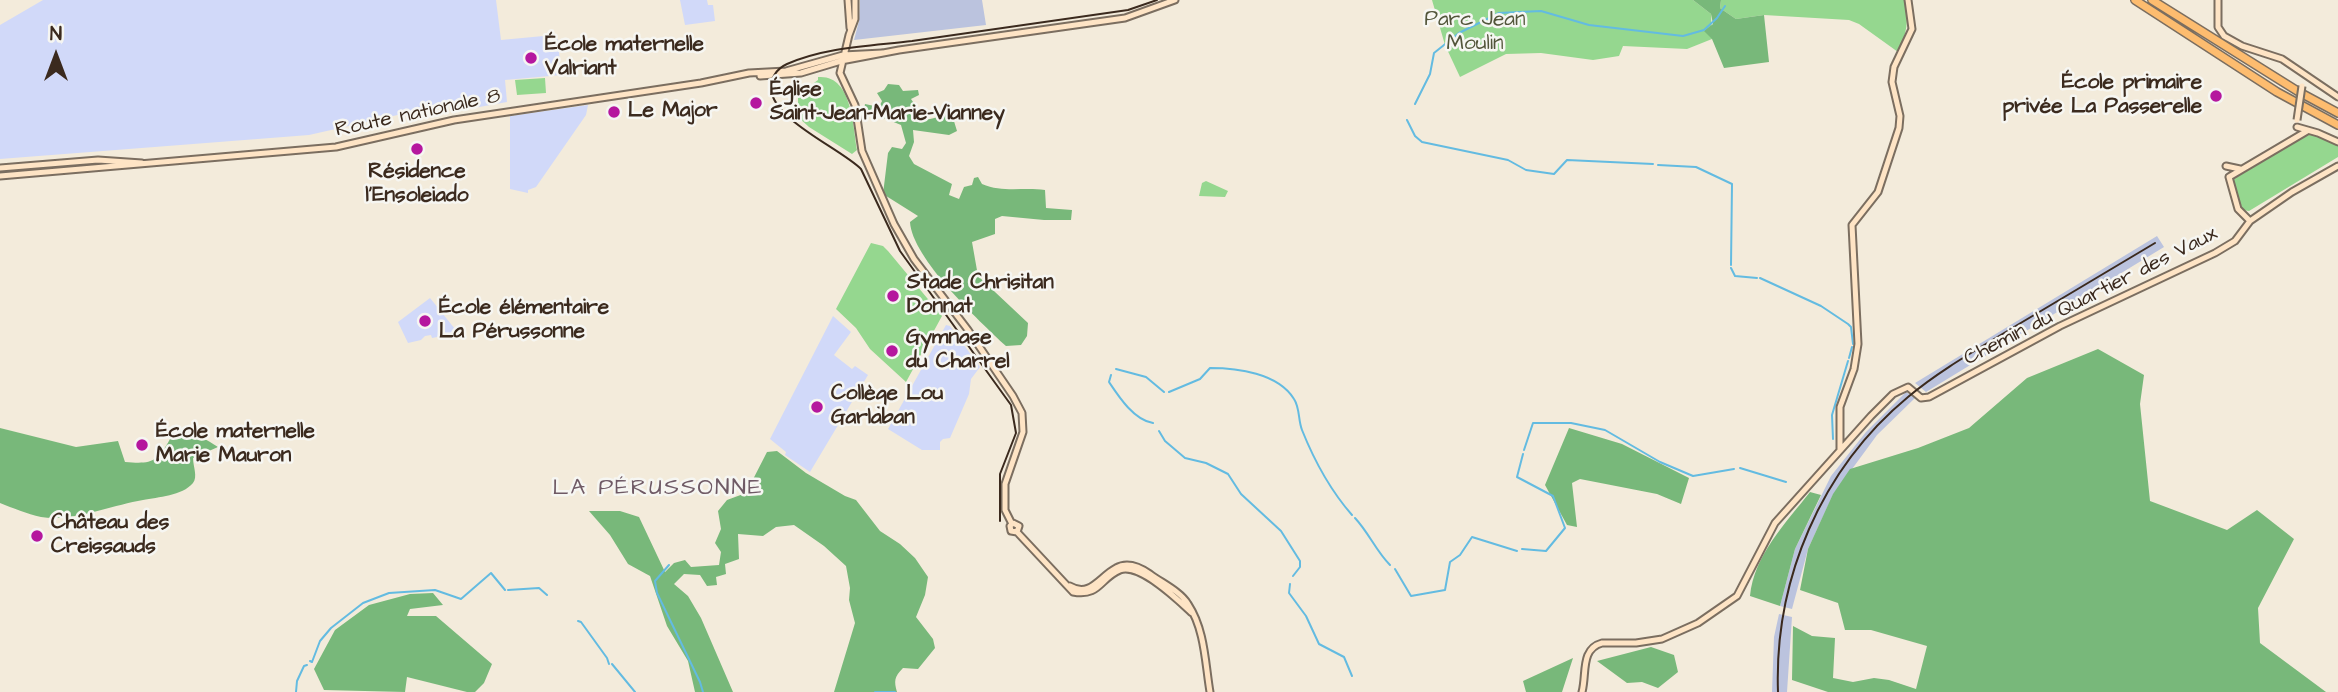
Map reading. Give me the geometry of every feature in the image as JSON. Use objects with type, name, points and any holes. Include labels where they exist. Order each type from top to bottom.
[{"type":"highway","points":[[2135,0],[2301,105],[2338,125]]},
{"type":"highway","points":[[2152,0],[2338,113]]},
{"type":"street","points":[[848,0],[850,29]]},
{"type":"street","points":[[855,0],[855,19],[842,58],[841,78],[855,105],[862,151],[894,224],[914,259],[968,330],[1021,413],[1023,432],[1005,484],[1005,510],[1012,524],[1019,525],[1017,532],[1066,583],[1075,588],[1087,589],[1110,575],[1115,568],[1127,564],[1143,569],[1180,595],[1188,604],[1201,633],[1210,692]]},
{"type":"street","name":"Route nationale 8","points":[[155,164],[336,148],[454,120],[786,71],[842,58],[1125,18],[1173,0]]},
{"type":"street","points":[[1582,692],[1587,655],[1599,643],[1662,639],[1698,623],[1737,596],[1775,523],[1840,450],[1840,407],[1856,362],[1858,344],[1852,225],[1878,192],[1899,128],[1899,109],[1892,82],[1894,67],[1912,29],[1908,0]]},
{"type":"street","points":[[2218,0],[2218,27],[2224,36],[2242,46],[2282,59],[2338,97]]},
{"type":"street","points":[[2294,138],[2302,91],[2308,78]]},
{"type":"street","points":[[2297,123],[2307,131],[2338,142]]},
{"type":"street","points":[[2250,221],[2238,209],[2229,177],[2307,131]]},
{"type":"street","points":[[0,168],[98,160],[155,164]]},
{"type":"street","points":[[0,176],[155,164]]},
{"type":"street","points":[[2226,166],[2240,169]]},
{"type":"street","name":"Chemin du Quartier des Vaux","points":[[1840,450],[1894,394],[1908,387],[1921,398],[1929,397],[2060,326],[2211,256],[2235,241],[2250,221],[2292,192],[2338,166]]},
{"type":"shaded area","points":[[43,0],[496,0],[501,40],[554,35],[558,40],[561,75],[505,80],[507,102],[457,111],[455,102],[309,135],[0,159],[0,25]]},
{"type":"shaded area","points":[[680,0],[707,0],[708,5],[713,5],[715,21],[685,25]]},
{"type":"shaded area","points":[[860,0],[982,0],[986,25],[854,40],[859,21]]},
{"type":"shaded area","points":[[588,105],[586,115],[536,187],[528,190],[528,193],[510,189],[510,116]]},
{"type":"shaded area","points":[[2157,236],[2164,247],[1926,392],[1915,383]]},
{"type":"shaded area","name":"École élémentaire La Pérussonne","points":[[430,298],[455,329],[448,335],[432,338],[431,335],[425,336],[421,340],[408,343],[398,322]]},
{"type":"shaded area","name":"Collège Lou Garlaban","points":[[833,316],[851,332],[834,355],[852,369],[855,366],[868,375],[810,472],[785,455],[786,452],[770,439]]},
{"type":"shaded area","points":[[946,325],[950,326],[980,367],[971,379],[969,394],[950,438],[940,442],[940,450],[922,450],[888,429]]},
{"type":"shaded area","points":[[1906,392],[1915,398],[1877,435],[1833,495],[1808,549],[1792,609],[1780,606],[1795,549],[1831,476],[1866,432]]},
{"type":"shaded area","points":[[1779,614],[1792,617],[1787,692],[1772,692],[1774,637]]},
{"type":"green space","name":"Parc Jean Moulin","points":[[1432,0],[1693,0],[1711,14],[1712,39],[1687,49],[1623,46],[1619,56],[1593,60],[1541,53],[1506,54],[1460,77],[1445,45]]},
{"type":"green space","points":[[1693,0],[1721,0],[1720,8],[1736,19],[1764,15],[1769,62],[1724,68],[1712,39],[1704,31],[1713,24],[1711,14]]},
{"type":"green space","points":[[1721,0],[1905,0],[1906,27],[1898,52],[1859,24],[1849,20],[1764,15],[1736,19],[1720,8]]},
{"type":"green space","points":[[818,77],[829,78],[838,84],[849,103],[857,150],[852,154],[809,127],[787,107],[798,105],[798,94],[801,94],[804,87],[807,88],[818,80]]},
{"type":"green space","points":[[545,78],[546,93],[517,95],[515,80]]},
{"type":"green space","points":[[888,84],[899,85],[903,91],[918,90],[919,95],[911,99],[920,119],[934,118],[946,112],[953,118],[957,131],[949,135],[913,130],[914,142],[909,156],[914,164],[952,184],[949,195],[959,199],[964,187],[972,185],[974,178],[978,177],[982,184],[990,187],[1045,190],[1046,208],[1072,210],[1071,220],[1002,216],[995,219],[995,234],[972,242],[978,276],[1028,323],[1027,336],[1021,345],[1006,346],[964,305],[922,253],[910,222],[918,216],[883,194],[888,153],[892,147],[902,149],[906,143],[901,125],[864,110],[865,104],[879,107],[882,101],[877,93],[884,90]]},
{"type":"green space","points":[[2313,134],[2338,143],[2338,157],[2249,211],[2243,210],[2233,177],[2301,137]]},
{"type":"green space","points":[[1206,181],[1228,191],[1225,197],[1199,196],[1202,183]]},
{"type":"green space","points":[[871,243],[883,246],[888,251],[942,316],[906,382],[870,349],[856,328],[836,309]]},
{"type":"green space","points":[[2098,349],[2144,375],[2140,404],[2150,501],[2227,530],[2257,510],[2294,539],[2258,608],[2260,643],[2326,692],[1828,692],[1792,680],[1793,626],[1812,636],[1835,638],[1833,678],[1853,682],[1874,678],[1916,689],[1927,646],[1871,630],[1845,630],[1838,603],[1800,590],[1808,549],[1833,494],[1850,469],[1918,448],[1969,428],[2027,378]]},
{"type":"green space","points":[[0,428],[76,447],[118,441],[125,462],[141,463],[152,460],[161,453],[170,439],[185,436],[200,437],[218,447],[193,458],[194,481],[176,493],[80,515],[41,517],[0,503]]},
{"type":"green space","points":[[1569,428],[1622,444],[1689,478],[1681,504],[1657,494],[1580,479],[1572,483],[1577,527],[1567,525],[1545,485]]},
{"type":"green space","points":[[777,451],[806,473],[856,500],[880,531],[915,558],[928,577],[925,595],[916,617],[933,639],[935,648],[918,669],[903,668],[900,671],[895,679],[897,692],[834,692],[855,623],[849,600],[846,566],[794,525],[776,527],[763,536],[738,534],[739,559],[725,564],[726,574],[716,577],[717,585],[707,586],[700,575],[684,574],[674,584],[688,596],[701,618],[733,692],[695,692],[688,661],[667,626],[650,576],[628,564],[610,535],[589,511],[620,511],[639,517],[665,572],[674,563],[685,560],[691,567],[719,565],[721,552],[715,543],[721,529],[718,511],[727,500],[746,493],[767,452]]},
{"type":"green space","points":[[1810,492],[1821,495],[1795,549],[1780,606],[1750,596],[1764,553]]},
{"type":"green space","points":[[433,593],[443,605],[410,609],[407,616],[436,616],[492,664],[484,683],[475,692],[407,677],[405,692],[324,690],[314,669],[335,630],[369,605],[410,594]]},
{"type":"green space","points":[[1651,647],[1674,655],[1678,672],[1658,688],[1642,682],[1627,683],[1597,661]]},
{"type":"green space","points":[[1573,658],[1562,692],[1526,692],[1523,681]]},
{"type":"waterway","points":[[1415,104],[1430,74],[1434,53],[1459,33],[1499,13],[1541,11],[1589,25],[1683,36],[1704,30],[1725,6]]},
{"type":"waterway","points":[[1407,120],[1415,136],[1422,142],[1508,160],[1526,170],[1554,174],[1567,160],[1653,164]]},
{"type":"waterway","points":[[1658,165],[1696,167],[1732,184],[1731,265]]},
{"type":"waterway","points":[[1731,268],[1735,276],[1757,278]]},
{"type":"waterway","points":[[1760,278],[1821,306],[1848,324],[1851,327],[1853,344]]},
{"type":"waterway","points":[[1849,358],[1852,347]]},
{"type":"waterway","points":[[1833,439],[1832,415],[1848,361]]},
{"type":"waterway","points":[[1169,392],[1200,379],[1210,368],[1244,371],[1278,383],[1294,399],[1302,430],[1312,453],[1330,485],[1352,515]]},
{"type":"waterway","points":[[1116,369],[1146,377],[1164,392]]},
{"type":"waterway","points":[[1111,375],[1109,382],[1128,407],[1153,423]]},
{"type":"waterway","points":[[1524,450],[1533,423],[1571,423],[1605,430],[1660,462],[1693,476],[1734,469]]},
{"type":"waterway","points":[[1159,431],[1165,441],[1185,458],[1206,463],[1228,474],[1241,494],[1281,531],[1300,561],[1300,567],[1293,576]]},
{"type":"waterway","points":[[1522,549],[1546,551],[1565,528],[1553,496],[1517,477],[1523,454]]},
{"type":"waterway","points":[[1740,468],[1786,482]]},
{"type":"waterway","points":[[1355,518],[1390,565]]},
{"type":"waterway","points":[[1395,569],[1411,596],[1445,590],[1450,562],[1460,555],[1472,537],[1517,551]]},
{"type":"waterway","points":[[669,565],[655,581],[657,593],[703,692]]},
{"type":"waterway","points":[[310,661],[312,662],[320,641],[331,628],[363,603],[389,593],[435,590],[461,599],[491,573],[505,590]]},
{"type":"waterway","points":[[1290,584],[1289,593],[1306,616],[1319,644],[1344,657],[1352,676]]},
{"type":"waterway","points":[[508,590],[539,588],[547,595]]},
{"type":"waterway","points":[[578,621],[609,664]]},
{"type":"waterway","points":[[612,664],[635,692]]},
{"type":"waterway","points":[[296,692],[297,681],[307,665]]},
{"type":"waterway","points":[[875,692],[895,692]]},
{"type":"tram line","points":[[1000,521],[1000,474],[1016,433],[1011,405],[900,251],[861,169],[784,113],[771,90],[774,75],[787,64],[817,54],[1128,10],[1157,0]]},
{"type":"railway","points":[[1778,692],[1784,609],[1794,568],[1828,492],[1850,458],[1877,426],[1933,378],[2155,243]]},
{"type":"place","name":"École maternelle Valriant","points":[[531,58]]},
{"type":"place","name":"École primaire privée La Passerelle","points":[[2216,96]]},
{"type":"place","name":"Église Saint-Jean-Marie-Vianney","points":[[756,103]]},
{"type":"place","name":"Le Major","points":[[614,112]]},
{"type":"place","name":"Résidence l'Ensoleiado","points":[[417,149]]},
{"type":"place","name":"Stade Chrisitan Donnat","points":[[893,296]]},
{"type":"place","name":"École élémentaire La Pérussonne","points":[[425,321]]},
{"type":"place","name":"Gymnase du Charrel","points":[[892,351]]},
{"type":"place","name":"Collège Lou Garlaban","points":[[817,407]]},
{"type":"place","name":"École maternelle Marie Mauron","points":[[142,445]]},
{"type":"place","name":"Château des Creissauds","points":[[37,536]]},
{"type":"district","name":"LA PÉRUSSONNE","points":[[658,489]]}]
